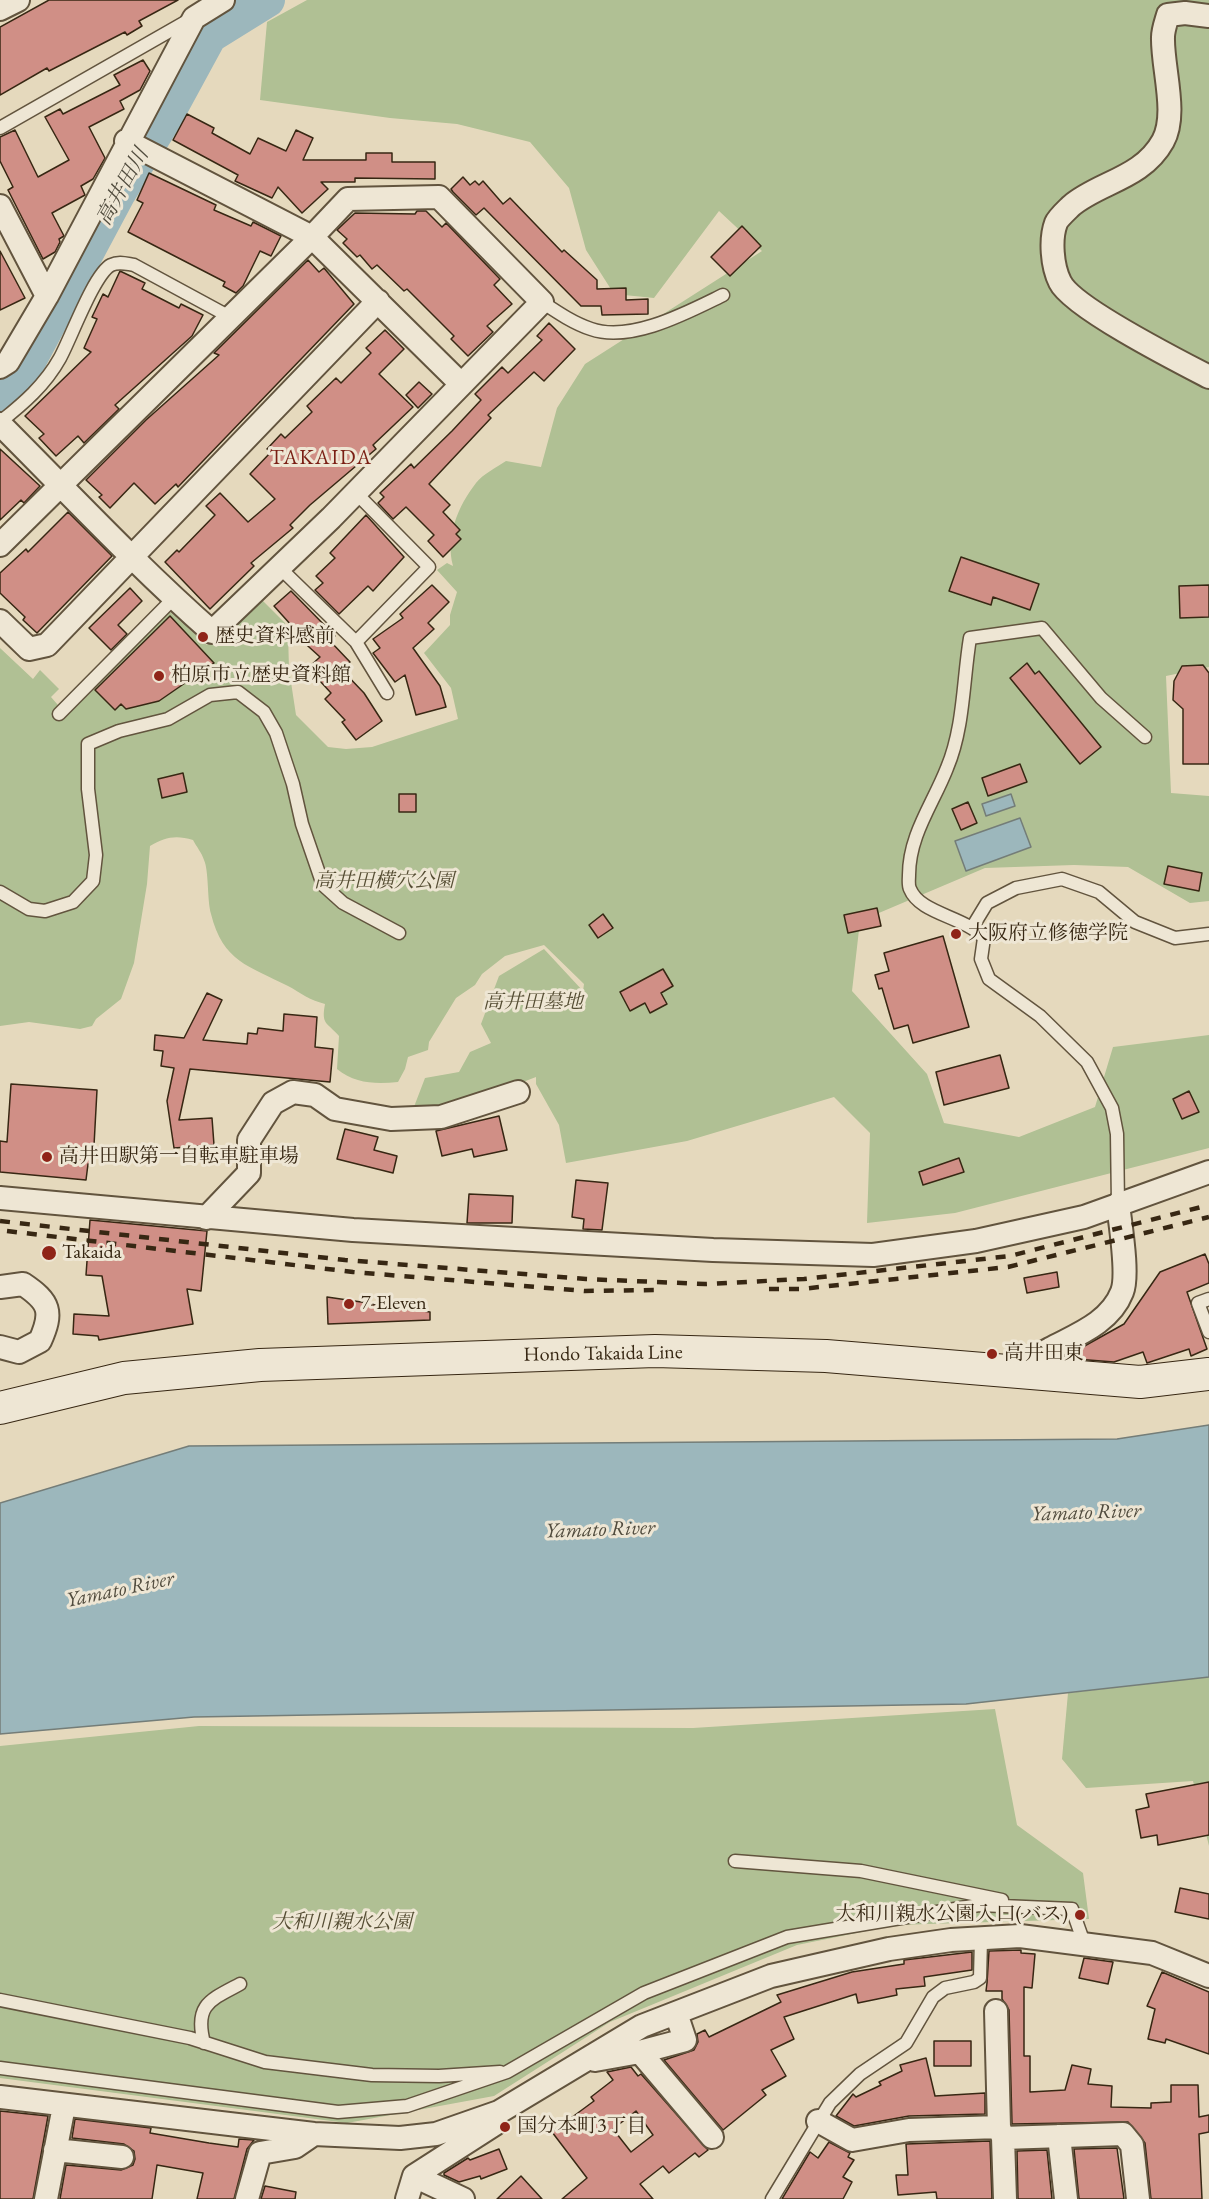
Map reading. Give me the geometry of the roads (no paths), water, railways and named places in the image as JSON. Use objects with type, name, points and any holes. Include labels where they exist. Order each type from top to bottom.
[{"type":"main road","name":"Hondo Takaida Line","points":[[0,1408],[124,1378],[260,1365],[607,1352],[655,1351],[826,1356],[1140,1382],[1209,1374]]},
{"type":"street","points":[[0,9],[18,0]]},
{"type":"street","points":[[0,367],[8,362],[140,148],[194,18],[223,0]]},
{"type":"street","points":[[1209,16],[1185,13],[1168,15],[1163,36],[1168,84],[1168,123],[1165,139],[1154,155],[1124,178],[1072,205],[1056,222],[1052,249],[1060,282],[1080,303],[1209,376]]},
{"type":"street","points":[[140,148],[312,237],[461,384]]},
{"type":"street","points":[[0,423],[60,484],[174,598],[212,632],[356,493],[542,302],[439,197],[348,199],[312,237],[60,484],[0,544]]},
{"type":"street","points":[[0,206],[47,296]]},
{"type":"street","points":[[0,621],[29,649],[47,645],[378,301]]},
{"type":"street","points":[[206,1218],[249,1173],[249,1140],[273,1103],[293,1092],[315,1095],[335,1109],[391,1119],[441,1117],[518,1092]]},
{"type":"street","points":[[0,1198],[352,1230],[701,1249],[873,1255],[987,1238],[1084,1217],[1209,1172]]},
{"type":"street","points":[[1016,1372],[1050,1349],[1080,1336],[1103,1317],[1122,1292],[1124,1239],[1118,1204]]},
{"type":"street","points":[[0,1287],[23,1284],[42,1297],[49,1320],[40,1341],[19,1352],[0,1347]]},
{"type":"street","points":[[0,2097],[314,2134],[400,2138],[436,2134],[499,2112],[642,2026],[771,1976],[828,1961],[890,1949],[1020,1936],[1084,1942],[1152,1953],[1209,1976]]},
{"type":"street","points":[[996,2011],[1005,2199]]},
{"type":"street","points":[[582,2062],[640,2052],[685,2040],[676,2013]]},
{"type":"street","points":[[640,2052],[712,2137]]},
{"type":"street","points":[[46,2199],[64,2106]]},
{"type":"street","points":[[406,2199],[414,2176],[495,2124],[499,2112]]},
{"type":"street","points":[[818,2121],[852,2140],[909,2130],[1059,2136],[1123,2134],[1132,2145],[1138,2199]]},
{"type":"street","points":[[247,2199],[260,2153],[295,2147],[314,2134]]},
{"type":"street","points":[[1059,2136],[1066,2199]]},
{"type":"street","points":[[55,2150],[122,2157]]},
{"type":"street","points":[[414,2176],[463,2199]]},
{"type":"lane","points":[[0,128],[194,18]]},
{"type":"lane","points":[[0,423],[42,386],[60,358],[96,284],[111,265],[121,262],[134,265],[230,317]]},
{"type":"lane","points":[[542,302],[593,330],[622,332],[667,322],[723,295]]},
{"type":"lane","points":[[356,493],[429,567],[356,642]]},
{"type":"lane","points":[[280,568],[356,642],[387,693]]},
{"type":"lane","points":[[59,714],[174,598]]},
{"type":"lane","points":[[1118,1204],[1117,1134],[1112,1108],[1087,1062],[1040,1016],[989,979],[981,959],[984,938],[973,926],[925,907],[909,888],[913,842],[948,766],[962,705],[970,638],[1042,628],[1101,698],[1145,737]]},
{"type":"lane","points":[[0,892],[29,909],[45,911],[73,902],[93,881],[96,855],[88,789],[88,744],[119,731],[182,714],[210,695],[238,692],[264,712],[276,732],[293,784],[311,853],[323,885],[344,903],[399,933]]},
{"type":"lane","points":[[973,926],[987,903],[1016,888],[1062,879],[1099,892],[1135,922],[1175,938],[1209,934]]},
{"type":"lane","points":[[1209,1299],[1198,1303],[1209,1332]]},
{"type":"lane","points":[[735,1861],[861,1871],[1038,1908]]},
{"type":"lane","points":[[0,2068],[338,2112],[407,2106],[507,2072],[644,1993],[787,1936],[979,1905],[1072,1910],[1084,1942]]},
{"type":"lane","points":[[772,2199],[830,2103],[860,2074],[906,2043],[933,1997],[945,1988],[974,1982],[980,1978],[981,1939]]},
{"type":"lane","points":[[204,2043],[199,2023],[210,2000],[240,1984]]},
{"type":"lane","points":[[0,2000],[48,2008],[204,2043],[265,2062],[372,2075],[439,2076],[483,2071],[507,2072]]},
{"type":"water","points":[[1011,794],[1015,806],[986,816],[982,804]]},
{"type":"water","points":[[1020,818],[1031,847],[966,871],[955,841]]},
{"type":"water","name":"Yamato River","points":[[1209,1425],[1209,1677],[966,1704],[194,1717],[0,1734],[0,1503],[189,1446],[1117,1439]]},
{"type":"waterway","name":"高井田川","points":[[0,394],[18,382],[119,193],[166,117],[210,36],[268,0]]},
{"type":"railway","points":[[0,1221],[345,1260],[586,1279],[705,1284],[804,1279],[1010,1256],[1209,1205]]},
{"type":"railway","points":[[769,1289],[801,1289],[1008,1267],[1209,1217]]},
{"type":"railway","points":[[7,1231],[353,1272],[585,1291],[655,1290]]},
{"type":"place","name":"歴史資料感前","points":[[203,637]]},
{"type":"place","name":"柏原市立歴史資料館","points":[[159,676]]},
{"type":"place","name":"大阪府立修徳学院","points":[[956,934]]},
{"type":"place","name":"高井田駅第一自転車駐車場","points":[[47,1157]]},
{"type":"place","name":"Takaida","points":[[49,1253]]},
{"type":"place","name":"7-Eleven","points":[[349,1304]]},
{"type":"place","name":"高井田東","points":[[992,1354]]},
{"type":"place","name":"大和川親水公園入口(バス)","points":[[1080,1915]]},
{"type":"place","name":"国分本町3丁目","points":[[505,2127]]},
{"type":"district","name":"TAKAIDA","points":[[321,458]]},
{"type":"park label","name":"高井田横穴公園","points":[[384,882]]},
{"type":"park label","name":"高井田墓地","points":[[533,1003]]},
{"type":"park label","name":"大和川親水公園","points":[[342,1923]]}]
